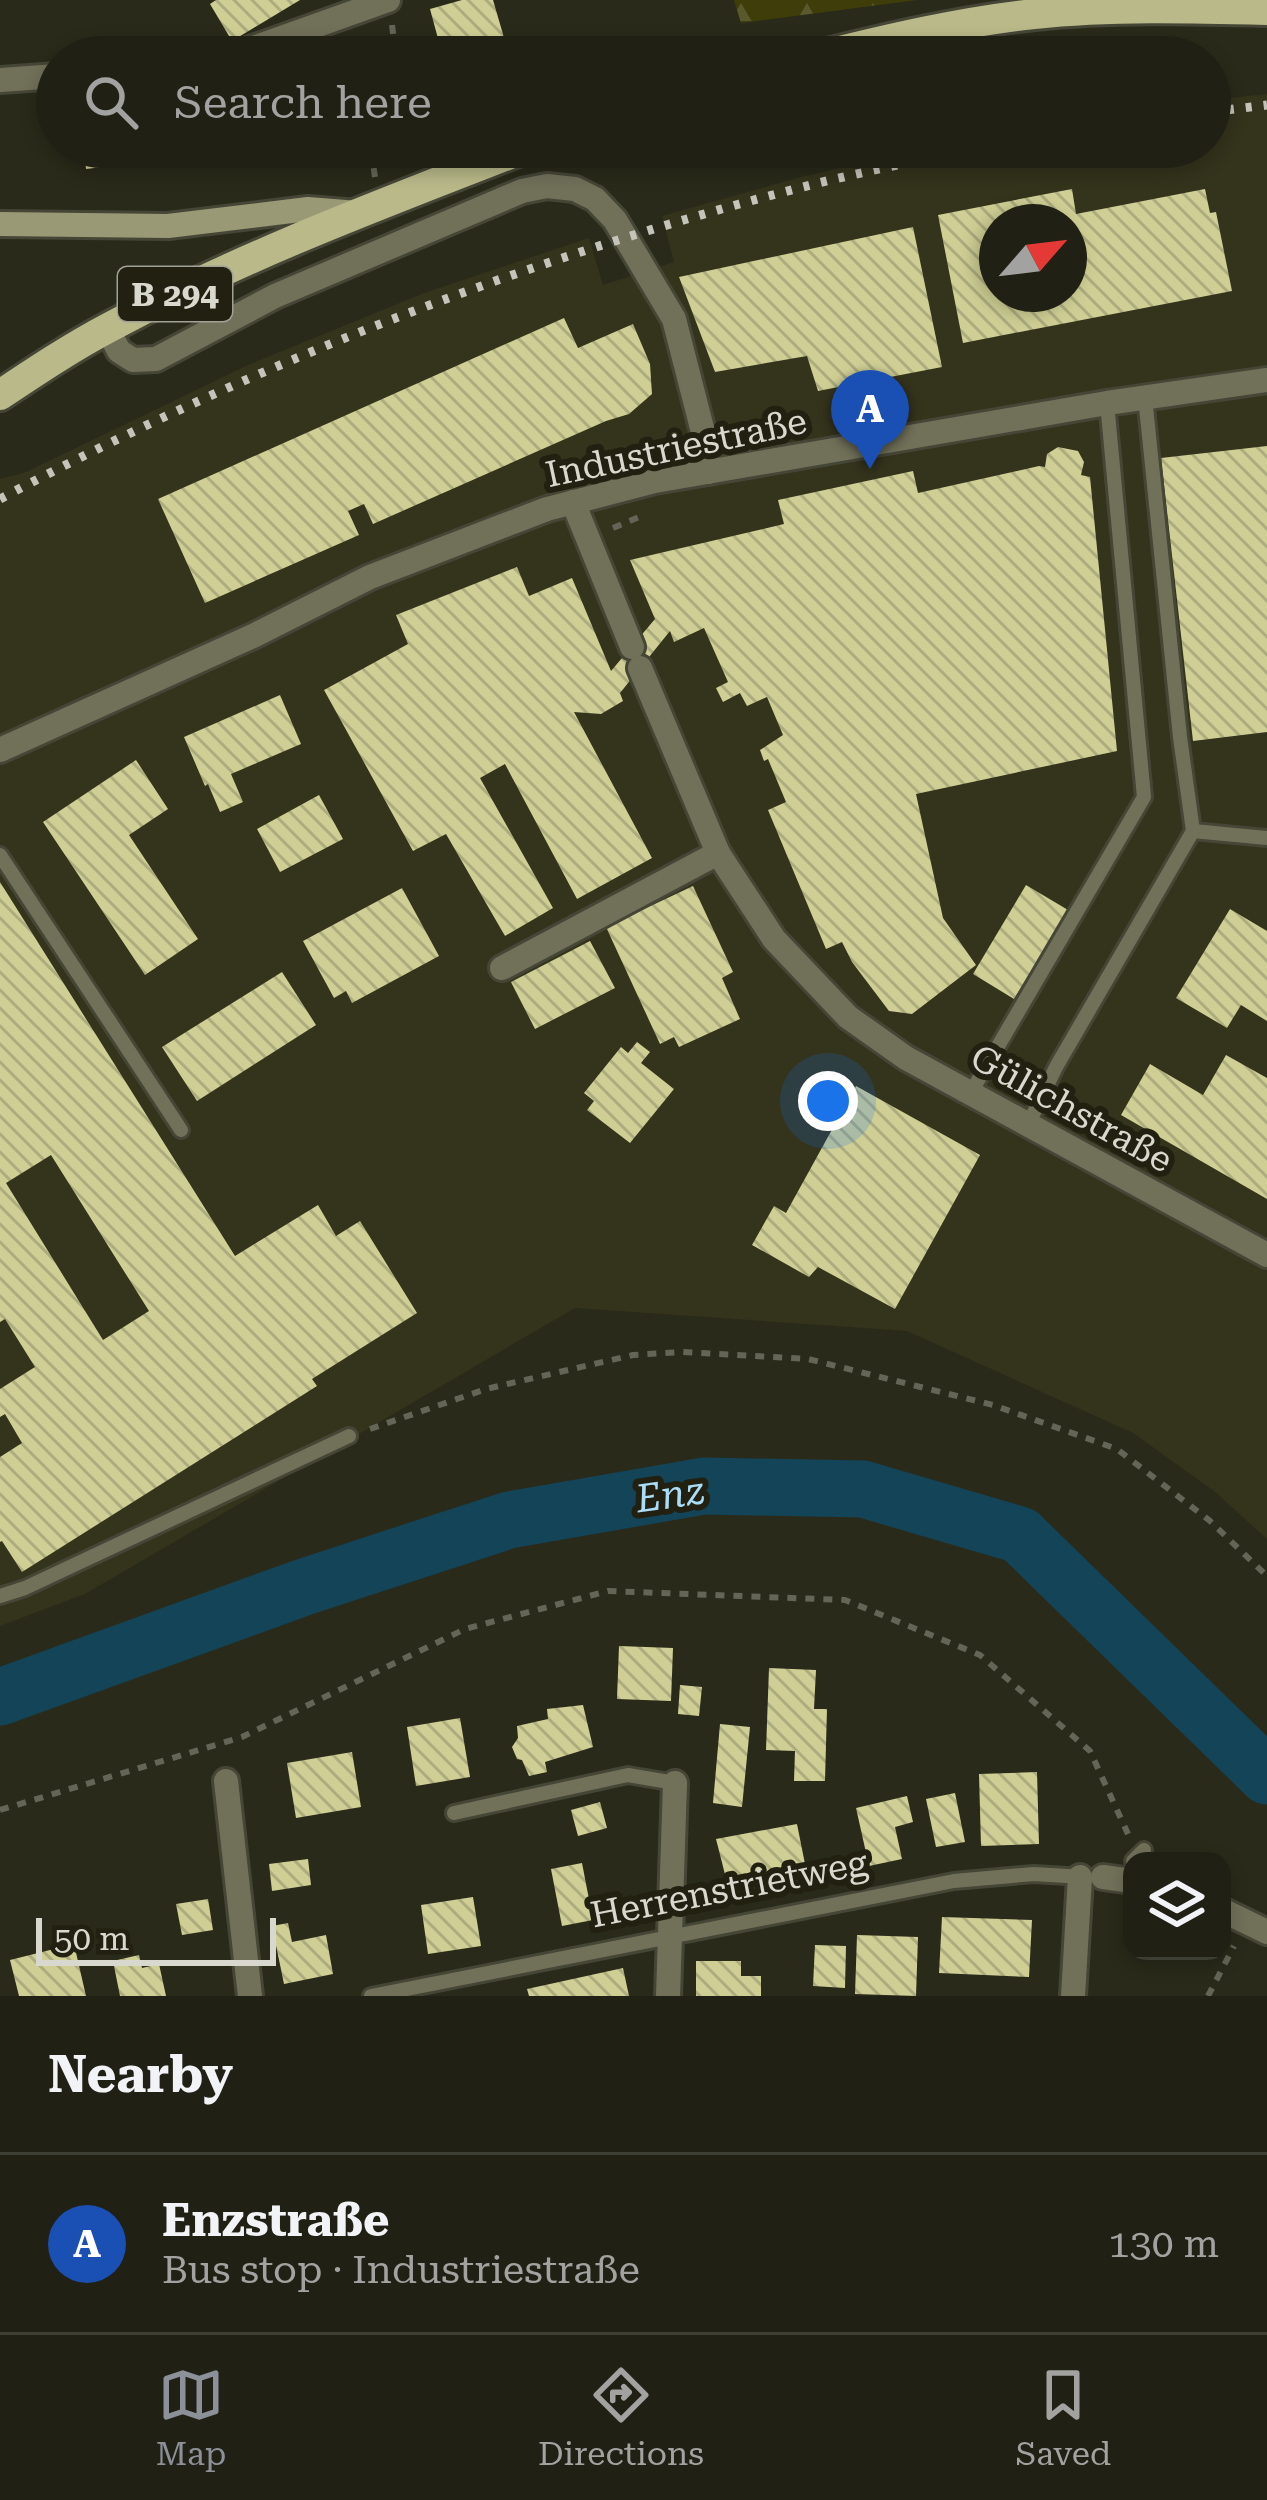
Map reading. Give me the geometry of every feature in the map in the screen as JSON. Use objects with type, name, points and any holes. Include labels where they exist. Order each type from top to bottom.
[{"type":"main road","points":[[900,36],[1036,14],[1144,8],[1267,10]]},
{"type":"main road","name":"B 294","points":[[0,395],[106,328],[183,290],[475,168]]},
{"type":"main road","points":[[0,224],[168,226],[308,209],[360,213]]},
{"type":"street","points":[[287,36],[388,0]]},
{"type":"street","points":[[0,80],[36,77]]},
{"type":"street","points":[[106,328],[118,351],[133,360],[156,359],[275,296],[522,190],[574,189],[595,199],[615,220],[674,319],[704,436],[708,472]]},
{"type":"street","name":"Industriestraße","points":[[0,750],[253,636],[370,577],[573,502],[655,481],[1267,380]]},
{"type":"street","name":"Gülichstraße","points":[[573,502],[718,853],[774,939],[848,1017],[905,1058],[1267,1256]]},
{"type":"street","points":[[502,968],[718,853]]},
{"type":"street","points":[[226,1781],[250,1996]]},
{"type":"street","points":[[668,1996],[675,1783]]},
{"type":"street","name":"Herrenstrietweg","points":[[1091,1877],[1123,1866]]},
{"type":"street","points":[[1073,1996],[1091,1877]]},
{"type":"lane","points":[[1028,1125],[1056,1067],[1193,831],[1144,397]]},
{"type":"lane","points":[[970,1094],[1144,797],[1106,403]]},
{"type":"lane","points":[[1193,831],[1267,838]]},
{"type":"lane","points":[[0,855],[181,1130]]},
{"type":"lane","points":[[0,1596],[349,1436]]},
{"type":"lane","points":[[454,1814],[628,1775],[675,1783]]},
{"type":"lane","name":"Herrenstrietweg","points":[[371,1996],[954,1881],[1034,1874],[1091,1877]]},
{"type":"path","points":[[349,1436],[486,1389],[633,1355],[682,1352],[808,1359],[993,1405],[1118,1449],[1209,1520],[1267,1576]]},
{"type":"path","points":[[0,1810],[242,1737],[465,1629],[608,1591],[656,1592],[845,1600],[980,1655],[1090,1751],[1132,1852]]},
{"type":"path","points":[[1208,1996],[1257,1927]]},
{"type":"shaded area","points":[[1267,94],[1267,1539],[1214,1491],[1133,1433],[907,1331],[575,1308],[85,1594],[0,1626],[0,479],[26,472],[248,365],[424,293],[589,238],[603,285],[674,262],[662,216],[840,168],[1231,168],[1231,98]]},
{"type":"green space","points":[[734,0],[917,0],[741,23]]},
{"type":"building","points":[[216,0],[300,0],[240,36],[229,36],[210,4]]},
{"type":"building","points":[[462,0],[493,0],[504,36],[437,36],[430,9]]},
{"type":"building","points":[[1072,189],[1074,204],[995,204]]},
{"type":"building","points":[[1205,189],[1210,213],[1216,212],[1232,291],[963,343],[938,215],[979,207],[979,312],[1087,312],[1087,212]]},
{"type":"building","points":[[913,227],[942,367],[818,391],[807,356],[715,372],[679,277]]},
{"type":"building","points":[[564,318],[578,348],[633,324],[650,364],[652,394],[629,414],[373,524],[364,504],[348,511],[359,535],[205,603],[158,499]]},
{"type":"building","points":[[1267,446],[1267,732],[1193,741],[1161,458]]},
{"type":"building","points":[[1058,447],[1078,451],[1084,462],[1081,475],[1090,477],[1117,751],[916,794],[943,918],[976,965],[912,1014],[889,1011],[842,942],[826,949],[768,810],[786,802],[760,750],[783,735],[767,697],[747,706],[740,693],[723,702],[716,688],[728,682],[704,628],[674,642],[670,631],[620,693],[623,701],[601,714],[574,712],[652,858],[577,899],[505,764],[480,778],[553,908],[505,936],[446,834],[413,851],[324,690],[408,644],[396,615],[517,567],[529,596],[572,578],[611,671],[655,619],[630,560],[784,524],[778,500],[913,471],[918,493],[1045,467],[1047,454]]},
{"type":"building","points":[[280,695],[301,744],[231,774],[243,802],[220,812],[184,737]]},
{"type":"building","points":[[136,760],[168,809],[129,835],[198,939],[145,975],[43,822]]},
{"type":"building","points":[[319,795],[343,839],[280,872],[257,829]]},
{"type":"building","points":[[0,882],[235,1256],[318,1205],[336,1236],[360,1221],[417,1313],[312,1379],[317,1386],[22,1572],[0,1542],[0,1457],[22,1443],[5,1414],[0,1417],[0,1389],[35,1367],[5,1319],[0,1322]],"holes":[[[51,1155],[149,1311],[103,1340],[6,1183]]]},
{"type":"building","points":[[1026,885],[1068,910],[1014,999],[973,974]]},
{"type":"building","points":[[693,886],[733,972],[722,978],[740,1019],[679,1047],[674,1037],[660,1044],[606,927]]},
{"type":"building","points":[[402,888],[439,956],[352,1003],[346,991],[334,998],[303,941]]},
{"type":"building","points":[[1230,909],[1267,931],[1267,1021],[1241,1005],[1227,1028],[1176,998]]},
{"type":"building","points":[[590,941],[615,988],[535,1029],[511,982]]},
{"type":"building","points":[[282,972],[316,1025],[197,1101],[162,1047]]},
{"type":"building","points":[[637,1042],[650,1052],[641,1063],[674,1089],[630,1143],[587,1110],[594,1101],[584,1093],[621,1047],[628,1053]]},
{"type":"building","points":[[1226,1055],[1267,1078],[1267,1199],[1121,1115],[1150,1064],[1203,1095]]},
{"type":"building","points":[[856,1086],[980,1155],[895,1309],[818,1267],[809,1277],[752,1245],[774,1206],[786,1213]]},
{"type":"building","points":[[619,1646],[673,1648],[671,1701],[617,1699]]},
{"type":"building","points":[[769,1668],[816,1670],[814,1709],[827,1709],[825,1781],[794,1781],[795,1751],[766,1750]]},
{"type":"building","points":[[680,1685],[702,1687],[699,1716],[678,1714]]},
{"type":"building","points":[[583,1705],[593,1747],[545,1762],[547,1772],[529,1776],[512,1747],[518,1738],[517,1726],[548,1719],[547,1709]]},
{"type":"building","points":[[460,1718],[470,1777],[416,1786],[407,1727]]},
{"type":"building","points":[[720,1724],[750,1727],[742,1807],[713,1803]]},
{"type":"building","points":[[352,1752],[361,1807],[296,1818],[287,1763]]},
{"type":"building","points":[[1037,1772],[1039,1844],[981,1846],[979,1774]]},
{"type":"building","points":[[955,1793],[965,1842],[936,1847],[926,1799]]},
{"type":"building","points":[[907,1796],[913,1822],[895,1827],[902,1859],[869,1866],[856,1808]]},
{"type":"building","points":[[600,1802],[607,1828],[578,1836],[571,1810]]},
{"type":"building","points":[[797,1824],[808,1879],[730,1894],[716,1839]]},
{"type":"building","points":[[308,1859],[311,1885],[272,1891],[269,1864]]},
{"type":"building","points":[[582,1863],[593,1920],[562,1926],[551,1869]]},
{"type":"building","points":[[473,1897],[481,1946],[428,1954],[421,1905]]},
{"type":"building","points":[[208,1899],[213,1930],[182,1935],[176,1904]]},
{"type":"building","points":[[942,1917],[1032,1920],[1029,1977],[939,1973]]},
{"type":"building","points":[[288,1923],[292,1942],[326,1935],[333,1974],[284,1984],[272,1926]]},
{"type":"building","points":[[857,1935],[918,1937],[916,1996],[855,1994]]},
{"type":"building","points":[[74,1944],[86,1996],[19,1996],[10,1960]]},
{"type":"building","points":[[815,1945],[846,1946],[845,1988],[813,1986]]},
{"type":"building","points":[[139,1955],[142,1968],[159,1964],[166,1996],[120,1996],[113,1961]]},
{"type":"building","points":[[696,1961],[741,1961],[741,1976],[761,1976],[761,1996],[696,1996]]},
{"type":"building","points":[[623,1968],[629,1996],[529,1996],[527,1989]]},
{"type":"waterway","name":"Enz","points":[[0,1697],[304,1587],[509,1520],[704,1486],[863,1489],[1020,1535],[1267,1776]]},
{"type":"railway","points":[[1231,109],[1267,105]]},
{"type":"railway","points":[[0,499],[193,403],[392,319],[596,247],[882,168]]},
{"type":"place","name":"Enzstraße","points":[[870,469]]}]
